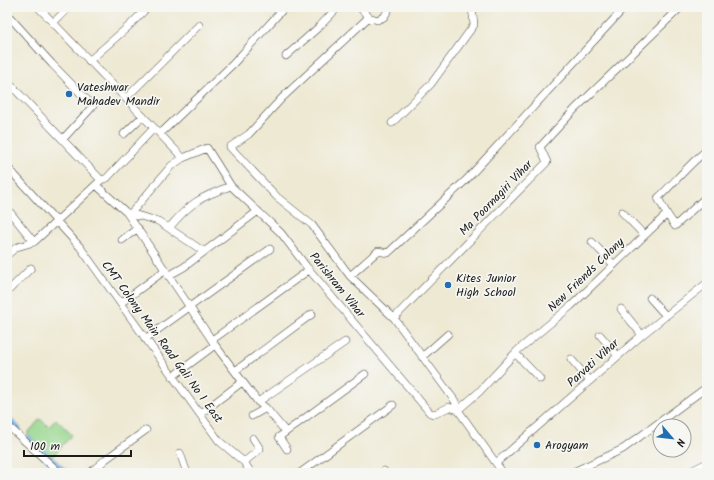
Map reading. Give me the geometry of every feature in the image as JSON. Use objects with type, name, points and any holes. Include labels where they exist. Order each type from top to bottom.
[{"type":"street","points":[[38,7],[184,158],[165,172],[130,213]]},
{"type":"street","points":[[53,23],[69,7]]},
{"type":"street","points":[[89,61],[148,7]]},
{"type":"street","points":[[160,134],[233,64],[285,7]]},
{"type":"street","points":[[286,56],[320,26],[338,7]]},
{"type":"street","points":[[359,7],[369,18],[380,20],[390,7]]},
{"type":"street","points":[[392,123],[431,84],[474,25],[472,7]]},
{"type":"street","points":[[350,276],[378,251],[388,253],[467,179],[625,7]]},
{"type":"street","name":"Ma Poornagiri Vihar","points":[[394,318],[547,162],[540,147],[575,110],[681,7]]},
{"type":"street","points":[[7,14],[52,64],[93,106],[63,139]]},
{"type":"street","points":[[369,18],[282,98],[249,134],[230,147],[277,197],[312,225],[350,276],[394,318],[455,401],[458,410],[503,473]]},
{"type":"street","points":[[126,98],[199,25]]},
{"type":"street","points":[[7,81],[63,139],[98,182],[130,213],[166,273],[242,382],[258,402],[266,408],[286,431]]},
{"type":"street","points":[[124,134],[143,116]]},
{"type":"street","points":[[7,255],[17,247],[34,242],[98,182],[107,178],[154,128]]},
{"type":"street","name":"Parishram Vihar","points":[[184,158],[207,148],[231,186],[281,233],[309,270],[430,413],[435,414],[449,407],[458,410]]},
{"type":"street","points":[[704,198],[675,226],[658,198],[676,181],[690,163],[707,150]]},
{"type":"street","name":"CMT Colony Main Road Gali No 1 East","points":[[10,170],[58,221],[80,247],[219,441],[244,462],[251,473]]},
{"type":"street","points":[[169,228],[190,204],[212,192],[231,186]]},
{"type":"street","points":[[9,211],[34,242]]},
{"type":"street","points":[[121,303],[166,273],[184,266],[258,211]]},
{"type":"street","points":[[622,212],[644,234]]},
{"type":"street","points":[[130,213],[158,221],[203,251]]},
{"type":"street","name":"New Friends Colony","points":[[458,410],[479,392],[516,354],[571,306],[644,234],[667,214]]},
{"type":"street","points":[[122,240],[138,228]]},
{"type":"street","points":[[592,242],[614,265]]},
{"type":"street","points":[[145,339],[270,249]]},
{"type":"street","points":[[7,292],[31,268]]},
{"type":"street","points":[[172,377],[214,342],[309,270]]},
{"type":"street","name":"Parvati Vihar","points":[[496,463],[642,335],[707,283]]},
{"type":"street","points":[[650,298],[666,316]]},
{"type":"street","points":[[621,309],[642,335]]},
{"type":"street","points":[[235,371],[312,314]]},
{"type":"street","points":[[422,357],[448,334]]},
{"type":"street","points":[[600,335],[618,356]]},
{"type":"street","points":[[258,402],[345,342]]},
{"type":"street","points":[[516,354],[540,379]]},
{"type":"street","points":[[571,359],[590,381]]},
{"type":"street","points":[[287,450],[279,437],[365,374]]},
{"type":"street","points":[[200,414],[242,382]]},
{"type":"street","points":[[571,473],[622,449],[707,388]]},
{"type":"street","points":[[300,473],[393,405]]},
{"type":"street","points":[[252,416],[266,408]]},
{"type":"street","points":[[7,425],[60,473]]},
{"type":"street","points":[[90,473],[106,459],[146,430]]},
{"type":"street","points":[[244,462],[260,449],[253,438]]},
{"type":"street","points":[[180,453],[187,473]]},
{"type":"street","points":[[687,473],[707,463]]},
{"type":"green space","points":[[40,419],[49,427],[56,419],[72,435],[52,457],[27,434]]},
{"type":"waterway","points":[[7,420],[17,429]]},
{"type":"waterway","points":[[28,440],[65,473]]},
{"type":"place","name":"Vateshwar Mahadev Mandir","points":[[69,94]]},
{"type":"place","name":"Kites Junior High School","points":[[448,285]]},
{"type":"place","name":"Arogyam","points":[[537,445]]}]
